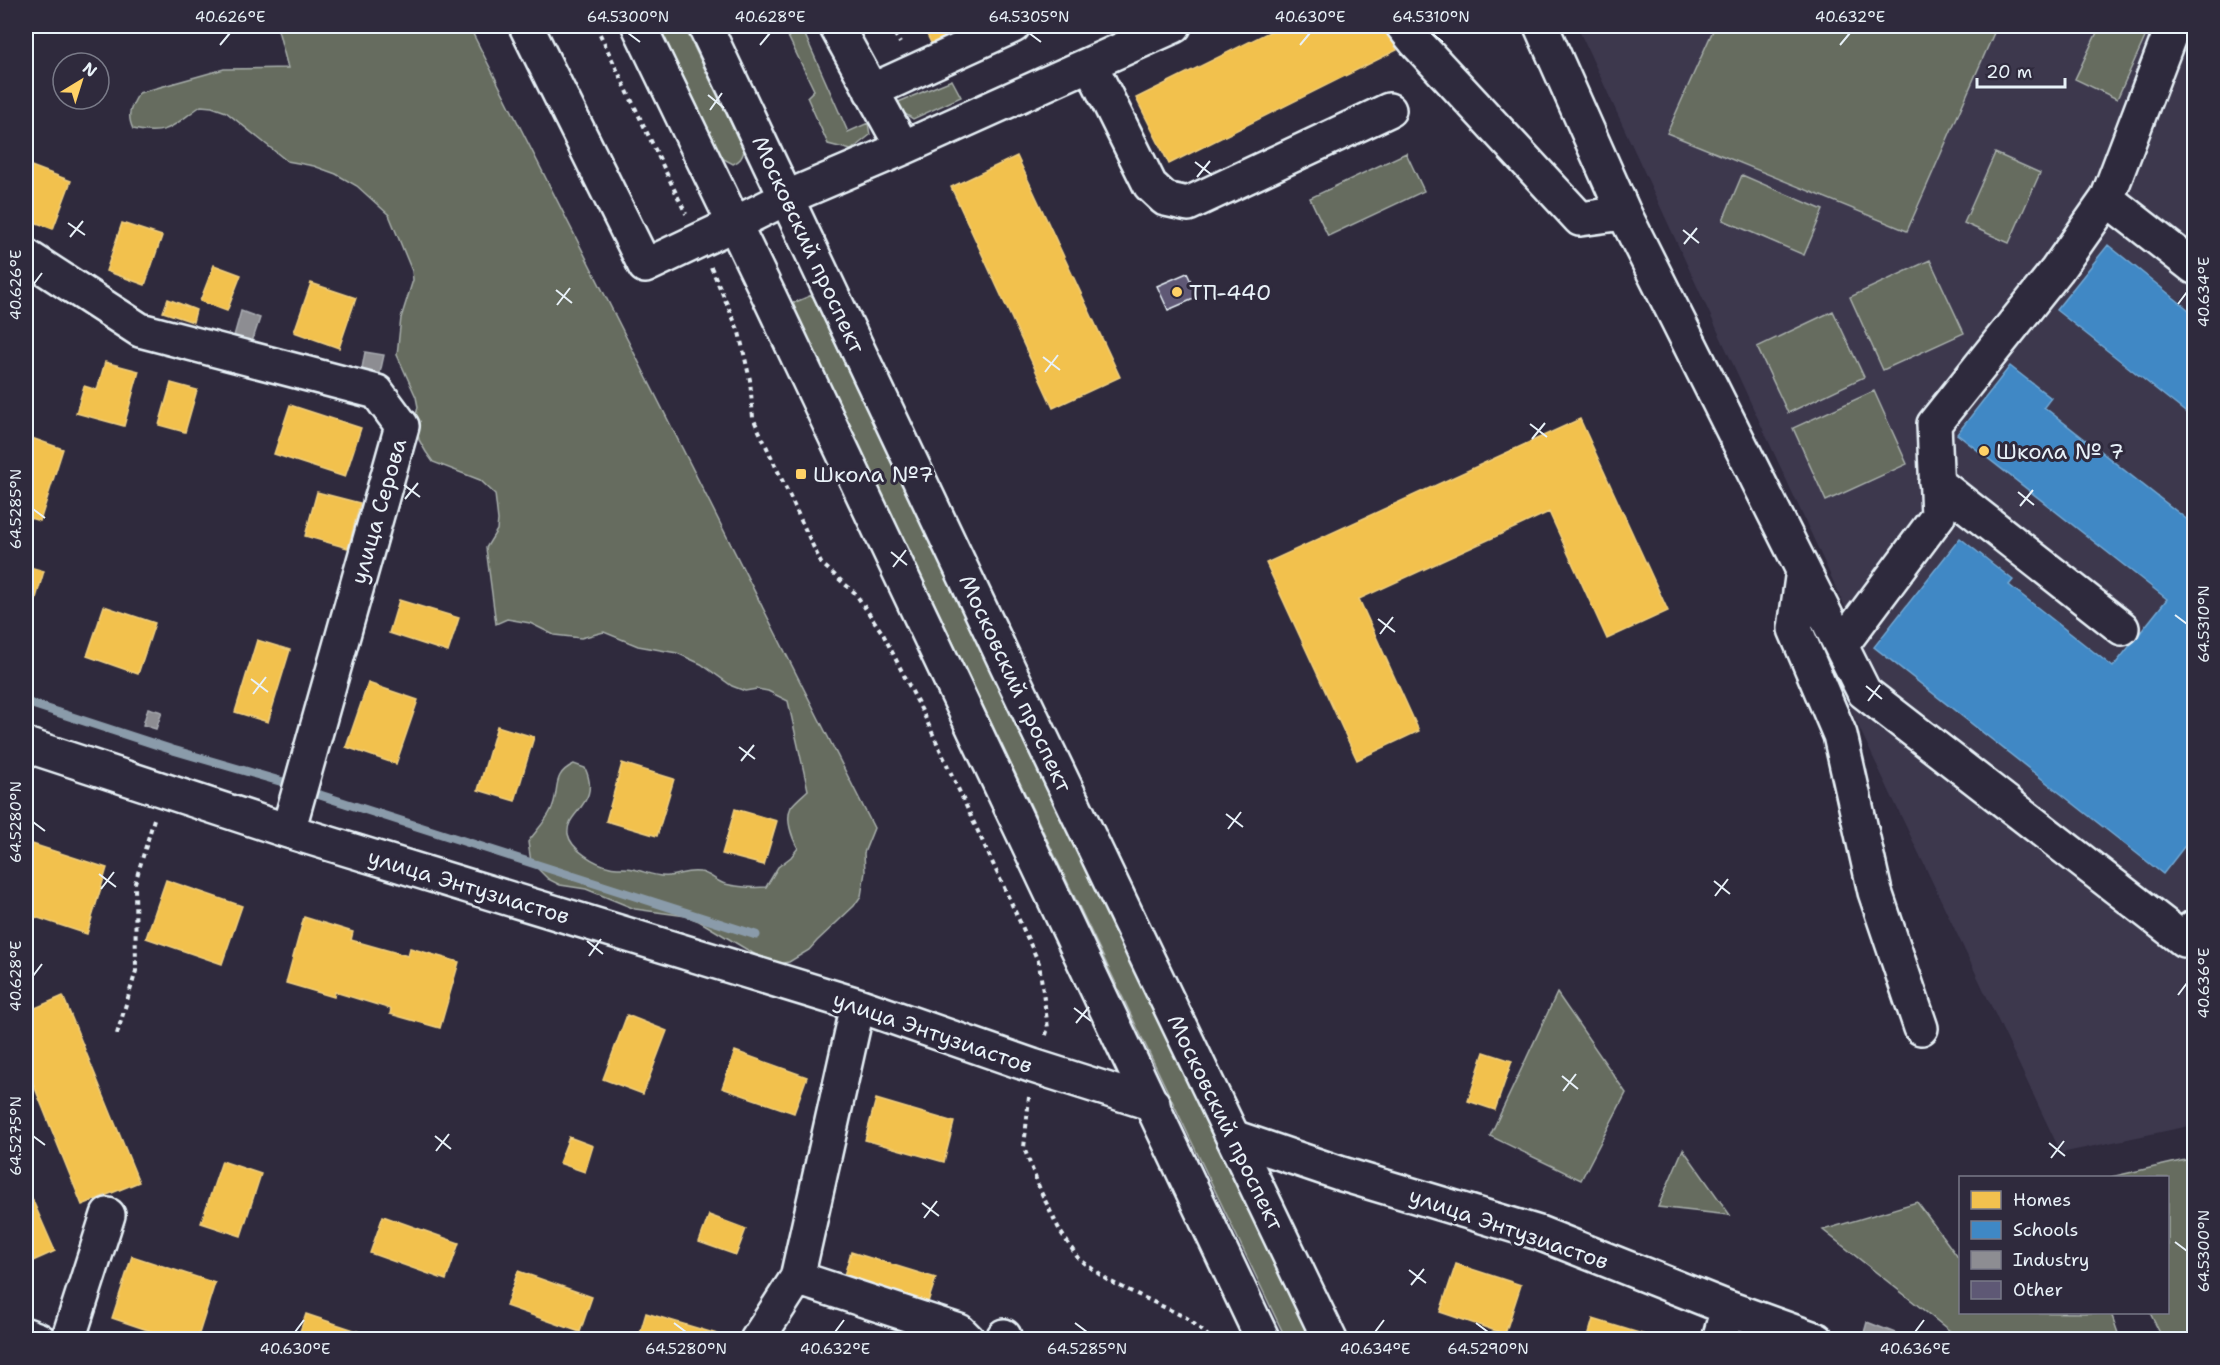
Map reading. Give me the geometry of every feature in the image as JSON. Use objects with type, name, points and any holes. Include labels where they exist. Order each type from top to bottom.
[{"type":"main road","points":[[526,26],[645,266],[699,242],[788,197],[1174,26]]},
{"type":"main road","points":[[639,26],[1153,1104],[1263,1340]]},
{"type":"main road","name":"Московский проспект","points":[[705,26],[1330,1340]]},
{"type":"main road","points":[[836,26],[903,148]]},
{"type":"main road","points":[[871,91],[1013,26]]},
{"type":"main road","points":[[1403,26],[1580,219],[1624,213]]},
{"type":"main road","points":[[1541,26],[1624,213],[1864,692],[2184,940],[2194,927]]},
{"type":"main road","points":[[1841,646],[1938,516],[1934,424],[2056,270],[2107,199],[2173,26]]},
{"type":"main road","points":[[1090,64],[1150,185],[1165,199],[1188,204],[1389,110]]},
{"type":"main road","points":[[2107,199],[2194,267]]},
{"type":"main road","name":"улица Серова","points":[[26,256],[140,330],[377,392],[402,426],[288,831]]},
{"type":"main road","points":[[1936,482],[2122,628]]},
{"type":"main road","points":[[1803,570],[1795,630],[1840,735],[1875,892],[1921,1028]]},
{"type":"main road","name":"улица Энтузиастов","points":[[26,745],[288,831],[858,1005],[1033,1066],[1153,1104]]},
{"type":"main road","points":[[758,1340],[797,1278],[858,1005]]},
{"type":"main road","name":"улица Энтузиастов","points":[[1233,1137],[1342,1174],[1539,1233],[1728,1308],[1817,1340]]},
{"type":"main road","points":[[68,1340],[108,1215]]},
{"type":"main road","points":[[797,1278],[959,1331],[968,1340]]},
{"type":"main road","points":[[1719,1340],[1728,1308]]},
{"type":"main road","points":[[26,1335],[39,1340]]},
{"type":"path","points":[[596,26],[699,242],[739,332],[750,380],[753,418],[821,563],[855,593],[883,634],[924,715],[1039,963],[1048,1029],[1033,1066],[1024,1148],[1041,1192],[1060,1231],[1078,1258],[1107,1280],[1187,1318],[1213,1340]]},
{"type":"path","points":[[117,1034],[136,971],[135,883],[162,790]]},
{"type":"shaded area","name":"Школа № 7","points":[[1577,26],[2174,26],[2194,67],[2194,1125],[2061,1153],[1810,624],[1846,609]]},
{"type":"green space","points":[[277,26],[469,26],[874,828],[864,853],[865,872],[861,896],[854,906],[809,950],[789,962],[777,964],[756,955],[699,921],[686,916],[635,909],[586,889],[560,885],[548,879],[531,862],[528,842],[551,810],[559,778],[567,768],[574,764],[585,768],[589,791],[582,806],[572,819],[568,834],[574,845],[585,855],[610,867],[630,868],[659,876],[700,872],[725,884],[766,887],[778,867],[798,848],[790,828],[789,812],[808,790],[788,701],[768,691],[757,689],[745,691],[732,686],[701,664],[677,653],[638,646],[604,632],[581,638],[554,635],[530,623],[507,619],[496,624],[486,548],[497,530],[495,494],[480,480],[433,462],[419,440],[415,419],[418,407],[416,397],[397,355],[401,318],[413,280],[412,271],[389,215],[357,186],[336,174],[314,166],[287,161],[226,112],[212,107],[201,106],[163,130],[133,129],[131,124],[130,111],[139,93],[224,69],[288,68]]},
{"type":"green space","points":[[659,26],[684,26],[744,151],[735,163],[722,158]]},
{"type":"green space","points":[[783,26],[801,26],[848,132],[868,123],[870,135],[851,150],[828,144],[807,97],[814,90]]},
{"type":"green space","points":[[1715,26],[1997,26],[1907,231],[1667,133]]},
{"type":"green space","points":[[2100,26],[2130,26],[2147,33],[2117,99],[2075,79]]},
{"type":"green space","points":[[952,80],[961,97],[913,119],[891,105]]},
{"type":"green space","points":[[1406,153],[1424,191],[1328,236],[1310,198]]},
{"type":"green space","points":[[1995,153],[2040,173],[2009,243],[1964,223]]},
{"type":"green space","points":[[1742,175],[1823,210],[1804,255],[1723,220]]},
{"type":"green space","points":[[1930,260],[1964,333],[1883,370],[1850,297]]},
{"type":"green space","points":[[812,295],[1311,1339],[1286,1339],[791,304]]},
{"type":"green space","points":[[1833,311],[1864,377],[1788,413],[1757,347]]},
{"type":"green space","points":[[1874,391],[1907,464],[1826,501],[1793,428]]},
{"type":"green space","points":[[1557,993],[1626,1093],[1581,1180],[1490,1136]]},
{"type":"green space","points":[[1683,1149],[1730,1215],[1658,1207]]},
{"type":"green space","points":[[2194,1158],[2194,1339],[2163,1339],[2150,1314],[2169,1314],[2169,1176],[2115,1176]]},
{"type":"green space","points":[[1917,1202],[1959,1259],[1959,1314],[2111,1314],[2120,1339],[1960,1339],[1823,1230]]},
{"type":"building: Homes","points":[[923,26],[974,26],[932,45]]},
{"type":"building: Homes","points":[[1281,26],[1384,26],[1397,50],[1169,164],[1136,98]]},
{"type":"building: Homes","points":[[1017,156],[1120,377],[1053,408],[951,187]]},
{"type":"building: Homes","points":[[26,164],[71,181],[53,229],[26,219]]},
{"type":"building: Homes","points":[[122,223],[162,236],[145,285],[106,271]]},
{"type":"building: Homes","points":[[214,265],[241,275],[227,311],[200,301]]},
{"type":"building: Homes","points":[[311,283],[356,298],[339,348],[294,332]]},
{"type":"building: Homes","points":[[168,299],[196,310],[193,322],[163,312]]},
{"type":"building: Homes","points":[[105,362],[139,371],[124,426],[76,413],[84,386],[97,390]]},
{"type":"building: Homes","points":[[171,383],[197,390],[185,432],[159,425]]},
{"type":"building: Homes","points":[[290,405],[361,428],[345,477],[274,454]]},
{"type":"building: Homes","points":[[1580,419],[1668,611],[1607,639],[1549,512],[1359,599],[1419,731],[1357,760],[1266,563]]},
{"type":"building: Homes","points":[[26,436],[63,449],[40,521],[26,517]]},
{"type":"building: Homes","points":[[317,492],[360,503],[348,548],[305,536]]},
{"type":"building: Homes","points":[[26,566],[44,571],[26,632]]},
{"type":"building: Homes","points":[[399,600],[459,618],[448,652],[389,633]]},
{"type":"building: Homes","points":[[104,606],[155,623],[138,674],[87,656]]},
{"type":"building: Homes","points":[[257,640],[290,650],[268,722],[235,712]]},
{"type":"building: Homes","points":[[368,683],[418,700],[396,764],[346,747]]},
{"type":"building: Homes","points":[[497,726],[534,737],[515,801],[478,790]]},
{"type":"building: Homes","points":[[622,763],[674,779],[657,836],[606,821]]},
{"type":"building: Homes","points":[[735,809],[777,821],[764,865],[722,854]]},
{"type":"building: Homes","points":[[26,842],[107,868],[87,934],[26,914]]},
{"type":"building: Homes","points":[[166,880],[242,906],[222,964],[146,938]]},
{"type":"building: Homes","points":[[304,917],[353,932],[351,940],[408,956],[410,948],[459,962],[440,1028],[390,1014],[391,1009],[335,992],[334,997],[286,983]]},
{"type":"building: Homes","points":[[63,996],[139,1182],[82,1205],[26,1066],[26,1012]]},
{"type":"building: Homes","points":[[627,1015],[667,1031],[643,1094],[603,1079]]},
{"type":"building: Homes","points":[[735,1051],[807,1077],[794,1113],[722,1088]]},
{"type":"building: Homes","points":[[1484,1052],[1512,1061],[1495,1110],[1468,1101]]},
{"type":"building: Homes","points":[[876,1099],[954,1122],[944,1162],[865,1140]]},
{"type":"building: Homes","points":[[569,1137],[593,1146],[585,1172],[559,1163]]},
{"type":"building: Homes","points":[[222,1161],[261,1174],[241,1236],[201,1223]]},
{"type":"building: Homes","points":[[26,1185],[55,1251],[26,1264]]},
{"type":"building: Homes","points":[[709,1215],[746,1229],[736,1255],[699,1242]]},
{"type":"building: Homes","points":[[383,1216],[459,1243],[446,1280],[370,1253]]},
{"type":"building: Homes","points":[[851,1252],[936,1278],[926,1308],[842,1282]]},
{"type":"building: Homes","points":[[132,1256],[215,1283],[197,1340],[177,1340],[112,1318]]},
{"type":"building: Homes","points":[[1456,1264],[1521,1285],[1505,1334],[1440,1312]]},
{"type":"building: Homes","points":[[518,1271],[592,1297],[580,1332],[506,1306]]},
{"type":"building: Homes","points":[[646,1313],[724,1336],[723,1340],[638,1340]]},
{"type":"building: Homes","points":[[306,1314],[384,1340],[297,1340]]},
{"type":"building: Homes","points":[[1593,1319],[1662,1340],[1587,1340]]},
{"type":"building: Schools","points":[[2108,245],[2194,314],[2194,419],[2056,310]]},
{"type":"building: Schools","points":[[2010,366],[2051,398],[2044,407],[2194,525],[2194,834],[2163,874],[1874,647],[1960,538],[2013,580],[2009,585],[2113,667],[2167,599],[1957,434]]},
{"type":"building: Industry","points":[[241,311],[260,318],[252,342],[234,336]]},
{"type":"building: Industry","points":[[365,352],[384,355],[378,382],[360,379]]},
{"type":"building: Industry","points":[[148,708],[162,712],[156,729],[143,725]]},
{"type":"building: Industry","points":[[1867,1322],[1913,1340],[1862,1340]]},
{"type":"building: Other","name":"ТП-440","points":[[1187,273],[1198,297],[1168,310],[1157,286]]},
{"type":"waterway","points":[[26,702],[173,750],[290,784]]},
{"type":"waterway","points":[[320,795],[756,935]]},
{"type":"place","name":"ТП-440","points":[[1177,292]]},
{"type":"place","name":"Школа № 7","points":[[1984,451]]},
{"type":"place","name":"Школа №7","points":[[801,474]]}]
